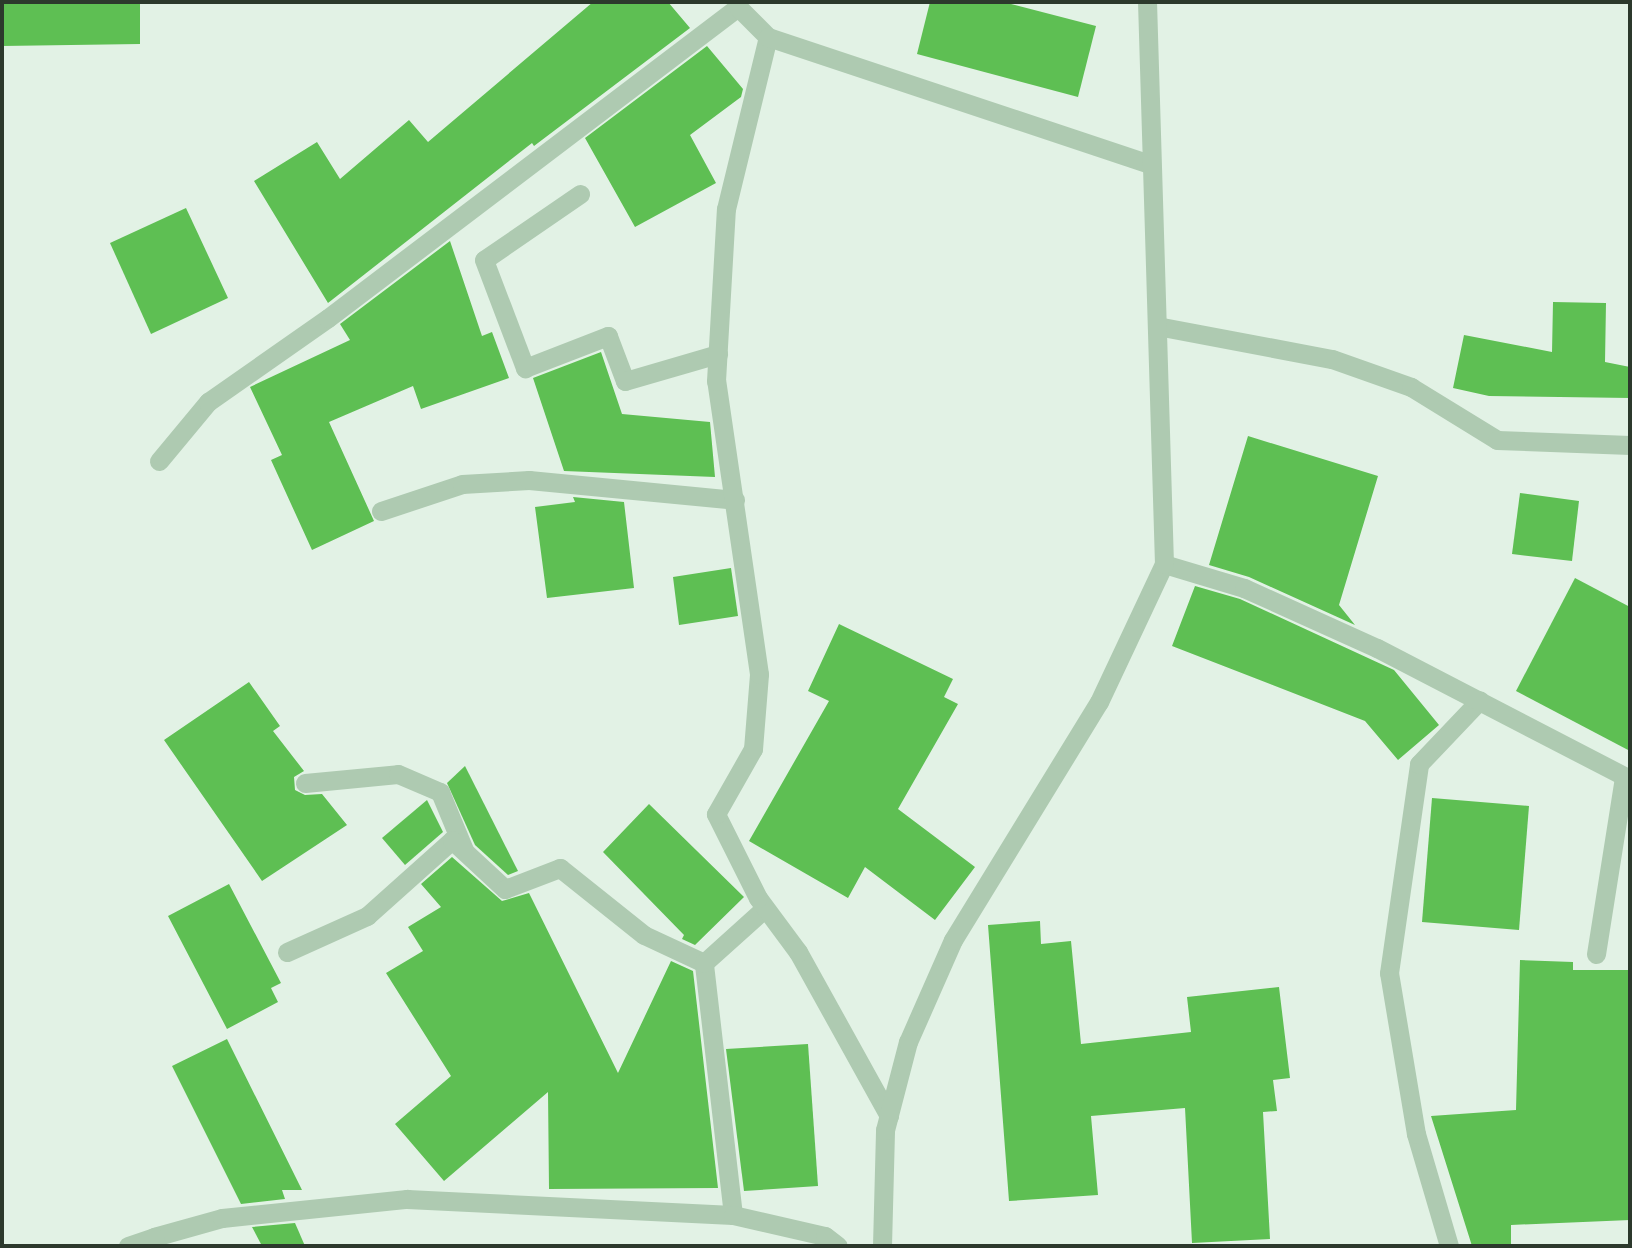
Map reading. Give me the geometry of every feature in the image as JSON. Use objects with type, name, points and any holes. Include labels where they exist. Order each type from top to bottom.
[{"type":"street","points":[[882,1246],[889,1116],[908,1042],[953,940],[1099,702],[1164,564],[1147,2]]},
{"type":"street","points":[[159,461],[208,402],[328,318],[738,7],[768,37],[1150,164]]},
{"type":"street","points":[[768,37],[726,209],[716,381],[759,674],[753,749],[716,814],[765,908],[798,952],[889,1116]]},
{"type":"street","points":[[580,194],[484,260],[525,368],[608,336],[625,381],[718,354]]},
{"type":"street","points":[[1157,326],[1332,359],[1411,387],[1497,440],[1630,445]]},
{"type":"street","points":[[381,511],[462,484],[529,480],[735,500]]},
{"type":"street","points":[[1164,564],[1244,588],[1480,700],[1627,778],[1596,954]]},
{"type":"street","points":[[1449,1246],[1416,1134],[1389,973],[1419,764],[1480,700]]},
{"type":"street","points":[[304,783],[398,774],[440,792],[465,851]]},
{"type":"street","points":[[287,952],[367,916],[452,840],[505,889],[560,868],[644,935],[704,963]]},
{"type":"street","points":[[704,963],[765,908]]},
{"type":"street","points":[[704,963],[733,1215]]},
{"type":"street","points":[[128,1246],[222,1218],[407,1199],[733,1215],[825,1236],[838,1246]]},
{"type":"building","points":[[2,2],[140,2],[140,44],[2,46]]},
{"type":"building","points":[[593,2],[668,2],[690,28],[534,146],[532,143],[328,303],[254,181],[317,142],[340,179],[409,120],[428,142]]},
{"type":"building","points":[[930,2],[1003,2],[1096,26],[1078,97],[917,54]]},
{"type":"building","points":[[707,46],[743,89],[741,97],[690,135],[716,183],[635,227],[585,138]]},
{"type":"building","points":[[186,208],[228,298],[151,334],[110,243]]},
{"type":"building","points":[[450,241],[482,336],[492,332],[509,378],[421,409],[413,386],[329,422],[374,521],[312,550],[271,460],[282,455],[250,387],[350,340],[340,324]]},
{"type":"building","points":[[1553,302],[1606,303],[1605,362],[1630,367],[1630,398],[1489,396],[1453,388],[1464,335],[1552,352]]},
{"type":"building","points":[[601,352],[622,414],[710,422],[715,477],[564,471],[533,378]]},
{"type":"building","points":[[1248,436],[1378,476],[1339,605],[1355,625],[1249,577],[1209,565]]},
{"type":"building","points":[[1520,493],[1579,501],[1572,561],[1512,554]]},
{"type":"building","points":[[573,497],[624,502],[634,588],[547,598],[535,507],[575,502]]},
{"type":"building","points":[[731,568],[738,616],[679,625],[673,577]]},
{"type":"building","points":[[1575,578],[1630,607],[1630,751],[1516,691]]},
{"type":"building","points":[[1195,586],[1240,599],[1394,670],[1439,725],[1398,760],[1365,721],[1172,646]]},
{"type":"building","points":[[839,624],[953,679],[944,697],[958,704],[898,809],[975,867],[935,920],[865,867],[848,898],[749,841],[829,701],[808,691]]},
{"type":"building","points":[[249,682],[280,726],[273,731],[304,771],[294,777],[295,790],[305,795],[322,794],[347,825],[262,881],[164,740]]},
{"type":"building","points":[[465,766],[518,871],[508,875],[475,845],[447,783]]},
{"type":"building","points":[[1432,798],[1529,806],[1519,930],[1422,922]]},
{"type":"building","points":[[427,800],[443,832],[405,865],[382,838]]},
{"type":"building","points":[[649,804],[744,897],[695,945],[682,939],[684,935],[603,852]]},
{"type":"building","points":[[452,857],[502,901],[529,893],[618,1073],[671,961],[693,971],[718,1188],[549,1189],[548,1092],[444,1181],[395,1124],[451,1076],[386,973],[423,951],[408,927],[441,907],[421,884]]},
{"type":"building","points":[[229,884],[281,983],[271,988],[278,1002],[227,1029],[168,916]]},
{"type":"building","points":[[1040,921],[1041,944],[1071,941],[1081,1044],[1191,1032],[1187,997],[1279,987],[1290,1078],[1273,1080],[1277,1111],[1263,1112],[1270,1239],[1192,1243],[1185,1108],[1091,1116],[1098,1195],[1009,1201],[988,925]]},
{"type":"building","points":[[1520,960],[1573,962],[1573,970],[1630,970],[1630,1220],[1511,1225],[1511,1246],[1472,1246],[1431,1116],[1516,1110]]},
{"type":"building","points":[[227,1039],[302,1190],[282,1190],[285,1199],[241,1204],[172,1066]]},
{"type":"building","points":[[808,1044],[818,1186],[744,1191],[726,1049]]},
{"type":"building","points":[[295,1223],[305,1246],[262,1246],[252,1227]]}]
